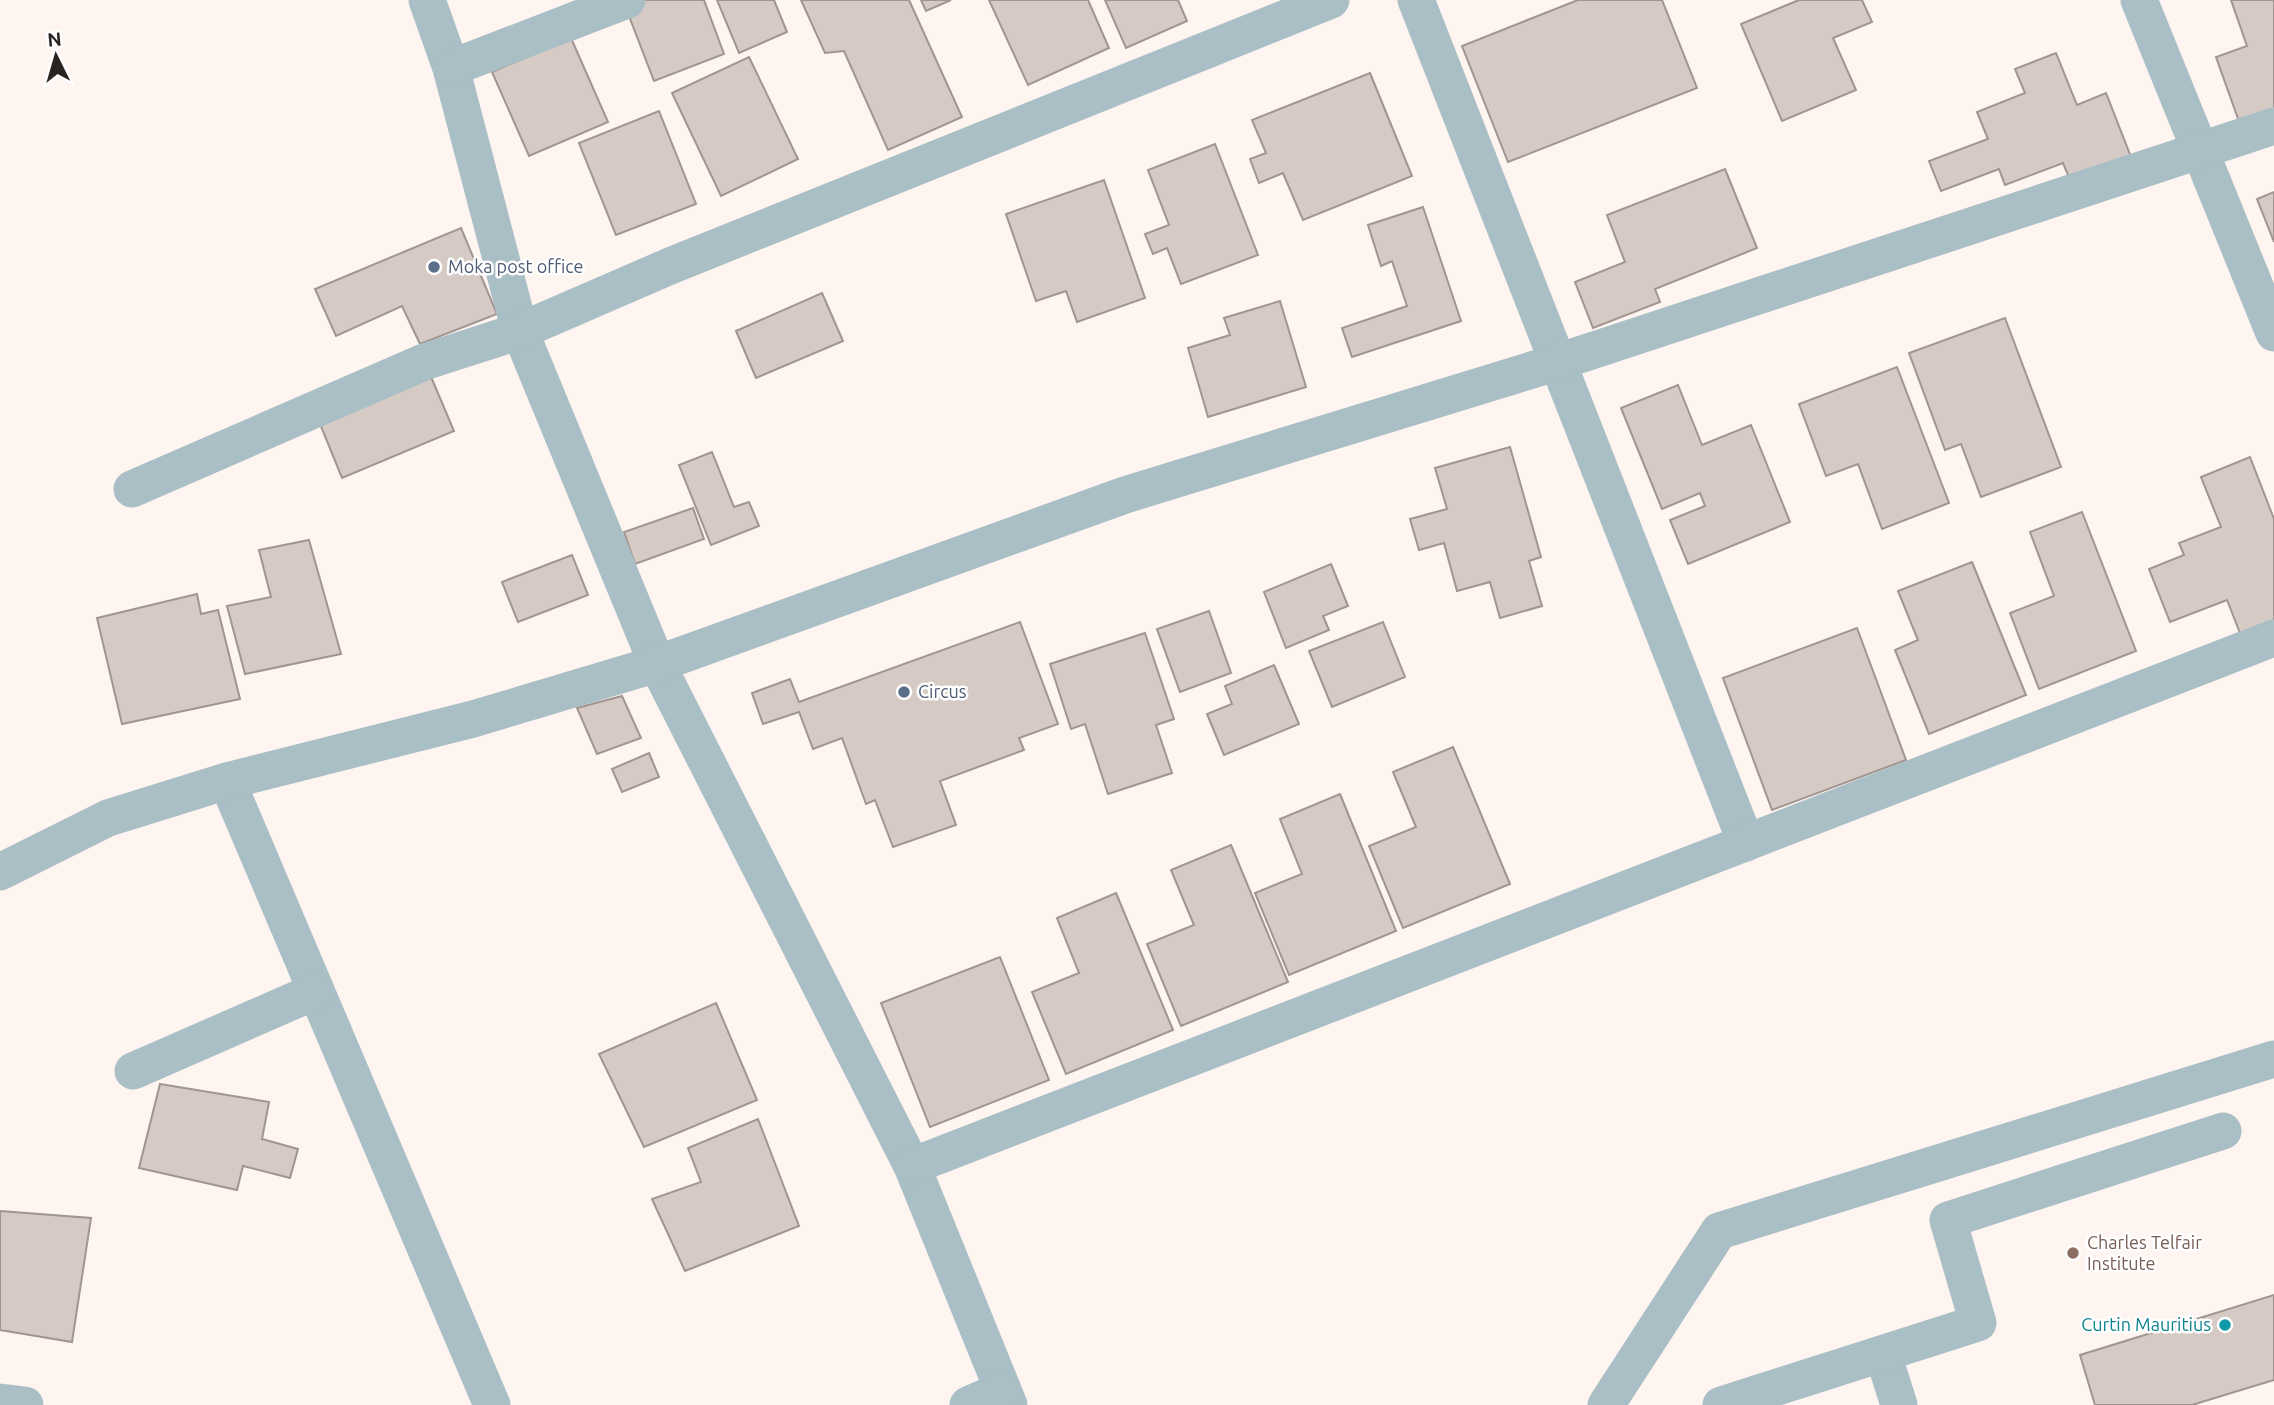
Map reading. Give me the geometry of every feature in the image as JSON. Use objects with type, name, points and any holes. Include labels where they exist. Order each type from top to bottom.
[{"type":"street","points":[[427,0],[451,68],[520,331],[657,664],[912,1166],[1005,1397],[968,1405]]},
{"type":"street","points":[[451,68],[627,0]]},
{"type":"street","points":[[132,489],[424,362],[520,331],[670,266],[1331,0]]},
{"type":"street","points":[[1416,0],[1746,842]]},
{"type":"street","points":[[2139,0],[2274,333]]},
{"type":"street","points":[[0,872],[108,818],[227,780],[473,719],[657,664],[1125,495],[1558,362],[2274,126]]},
{"type":"street","points":[[912,1166],[2274,638]]},
{"type":"street","points":[[227,780],[492,1405]]},
{"type":"street","points":[[133,1071],[316,991]]},
{"type":"street","points":[[1606,1405],[1719,1231],[2274,1059]]},
{"type":"street","points":[[1721,1405],[1978,1323],[1948,1220],[2223,1131]]},
{"type":"street","points":[[1883,1354],[1899,1405]]},
{"type":"street","points":[[0,1402],[24,1405]]},
{"type":"building","points":[[633,0],[704,0],[724,54],[654,81],[624,3]]},
{"type":"building","points":[[717,0],[774,0],[787,32],[739,53]]},
{"type":"building","points":[[801,0],[909,0],[962,117],[888,150],[844,51],[825,53]]},
{"type":"building","points":[[921,0],[951,0],[926,11]]},
{"type":"building","points":[[989,0],[1088,0],[1109,48],[1028,85]]},
{"type":"building","points":[[1105,0],[1178,0],[1187,21],[1126,48]]},
{"type":"building","points":[[1578,0],[1662,0],[1697,88],[1508,162],[1462,46]]},
{"type":"building","points":[[1799,0],[1862,0],[1872,22],[1833,38],[1856,90],[1782,121],[1741,24]]},
{"type":"building","points":[[2231,0],[2274,0],[2274,115],[2241,127],[2216,57],[2247,46]]},
{"type":"building","points":[[571,38],[608,122],[529,156],[492,72]]},
{"type":"building","points":[[2056,53],[2077,105],[2106,93],[2131,157],[2070,180],[2063,163],[2005,185],[1999,169],[1941,191],[1929,161],[1988,139],[1977,112],[2025,93],[2015,69]]},
{"type":"building","points":[[749,57],[798,159],[721,196],[672,93]]},
{"type":"building","points":[[1370,73],[1412,176],[1303,220],[1283,173],[1259,183],[1250,159],[1266,153],[1252,120]]},
{"type":"building","points":[[659,111],[696,204],[616,235],[579,143]]},
{"type":"building","points":[[1215,144],[1258,255],[1181,284],[1167,248],[1153,254],[1145,234],[1169,225],[1148,170]]},
{"type":"building","points":[[1725,169],[1757,248],[1655,289],[1660,302],[1593,328],[1575,282],[1625,262],[1607,215]]},
{"type":"building","points":[[1104,180],[1145,298],[1077,322],[1066,291],[1036,301],[1006,214]]},
{"type":"building","points":[[2274,192],[2274,242],[2257,199]]},
{"type":"building","points":[[1423,207],[1461,321],[1352,357],[1342,328],[1407,306],[1392,261],[1381,266],[1368,225]]},
{"type":"building","points":[[461,228],[497,314],[420,344],[402,306],[336,336],[315,289]]},
{"type":"building","points":[[822,293],[843,341],[756,378],[736,331]]},
{"type":"building","points":[[1280,301],[1306,387],[1208,417],[1188,348],[1230,335],[1224,318]]},
{"type":"building","points":[[2005,318],[2061,467],[1981,497],[1961,444],[1945,450],[1909,353]]},
{"type":"building","points":[[1897,367],[1949,503],[1882,529],[1858,464],[1826,476],[1799,404]]},
{"type":"building","points":[[429,372],[454,431],[342,478],[318,419]]},
{"type":"building","points":[[1678,385],[1702,445],[1751,425],[1790,522],[1688,564],[1670,520],[1705,506],[1700,493],[1662,509],[1621,408]]},
{"type":"building","points":[[1510,447],[1541,557],[1529,561],[1542,606],[1500,618],[1490,582],[1457,591],[1444,543],[1419,550],[1410,519],[1447,509],[1435,468]]},
{"type":"building","points":[[712,452],[734,507],[749,502],[759,526],[711,545],[679,465]]},
{"type":"building","points":[[2250,457],[2274,519],[2274,620],[2240,633],[2227,600],[2170,622],[2149,569],[2184,555],[2179,543],[2221,527],[2201,477]]},
{"type":"building","points":[[693,508],[704,539],[635,564],[624,532]]},
{"type":"building","points":[[2082,512],[2136,651],[2039,689],[2010,613],[2054,596],[2030,532]]},
{"type":"building","points":[[309,540],[341,654],[245,674],[227,606],[271,597],[259,550]]},
{"type":"building","points":[[572,555],[588,595],[518,622],[502,582]]},
{"type":"building","points":[[1972,562],[2026,695],[1929,734],[1895,650],[1918,640],[1898,591]]},
{"type":"building","points":[[1331,564],[1348,606],[1323,616],[1329,630],[1286,648],[1264,592]]},
{"type":"building","points":[[197,594],[201,614],[218,610],[240,699],[122,724],[97,618]]},
{"type":"building","points":[[1209,611],[1231,673],[1180,692],[1157,629]]},
{"type":"building","points":[[1020,622],[1058,724],[1019,738],[1024,750],[940,781],[956,825],[893,847],[875,800],[866,804],[842,738],[813,749],[799,712],[763,724],[752,693],[790,679],[799,702]]},
{"type":"building","points":[[1383,622],[1405,677],[1332,707],[1309,651]]},
{"type":"building","points":[[1857,628],[1906,760],[1772,810],[1723,678]]},
{"type":"building","points":[[1145,633],[1174,719],[1156,725],[1172,773],[1108,794],[1085,724],[1071,729],[1050,664]]},
{"type":"building","points":[[1274,665],[1299,724],[1224,755],[1207,714],[1232,704],[1225,686]]},
{"type":"building","points":[[622,696],[641,738],[597,754],[577,708]]},
{"type":"building","points":[[1453,747],[1510,884],[1403,928],[1369,846],[1416,827],[1393,772]]},
{"type":"building","points":[[649,753],[659,777],[622,792],[612,769]]},
{"type":"building","points":[[1340,794],[1396,931],[1289,975],[1255,893],[1302,874],[1280,819]]},
{"type":"building","points":[[1231,845],[1288,982],[1181,1026],[1147,944],[1194,925],[1171,870]]},
{"type":"building","points":[[1116,893],[1173,1030],[1066,1074],[1032,992],[1079,973],[1057,918]]},
{"type":"building","points":[[1000,957],[1049,1080],[930,1127],[881,1003]]},
{"type":"building","points":[[716,1003],[757,1100],[644,1147],[599,1054]]},
{"type":"building","points":[[160,1084],[269,1102],[262,1139],[298,1149],[290,1178],[243,1166],[237,1190],[139,1168]]},
{"type":"building","points":[[758,1119],[799,1226],[685,1271],[652,1199],[701,1182],[688,1148]]},
{"type":"building","points":[[0,1211],[91,1218],[72,1342],[0,1330]]},
{"type":"building","name":"Curtin Mauritius","points":[[2274,1295],[2274,1380],[2192,1405],[2095,1405],[2080,1355]]},
{"type":"place","name":"Moka post office","points":[[434,267]]},
{"type":"place","name":"Circus","points":[[904,692]]},
{"type":"place","name":"Charles Telfair Institute","points":[[2073,1253]]},
{"type":"place","name":"Curtin Mauritius","points":[[2225,1325]]}]
